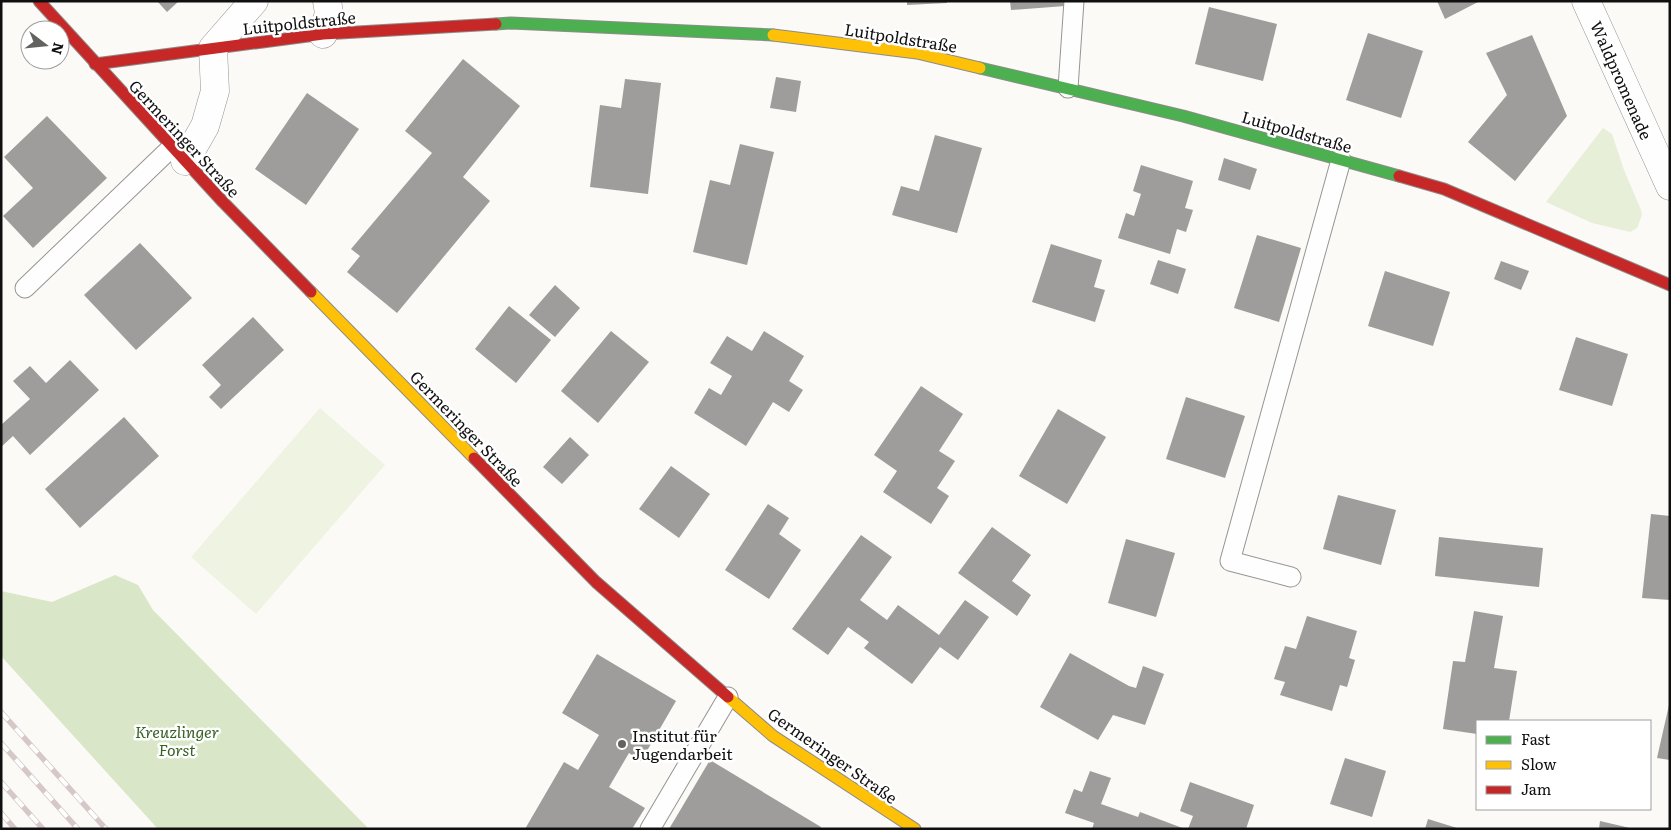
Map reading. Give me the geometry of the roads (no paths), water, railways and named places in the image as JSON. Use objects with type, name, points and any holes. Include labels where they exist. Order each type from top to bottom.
[{"type":"street","name":"Germeringer Straße","points":[[39,1],[178,154],[596,582],[772,736],[893,823],[915,829]]},
{"type":"street","points":[[178,154],[205,126],[215,91],[213,48],[254,1]]},
{"type":"street","points":[[323,34],[329,13],[327,1]]},
{"type":"street","name":"Waldpromenade","points":[[1586,1],[1670,186]]},
{"type":"street","name":"Luitpoldstraße","points":[[95,64],[323,34],[511,23],[772,35],[917,53],[1183,116],[1444,190],[1670,285]]},
{"type":"lane","points":[[1068,88],[1074,1]]},
{"type":"lane","points":[[25,288],[178,154]]},
{"type":"lane","points":[[1291,577],[1230,561],[1341,160]]},
{"type":"lane","points":[[650,829],[728,697]]},
{"type":"railway","points":[[1,712],[106,829]]},
{"type":"railway","points":[[1,743],[78,829]]},
{"type":"railway","points":[[1,782],[43,829]]},
{"type":"railway","points":[[1,813],[15,829]]},
{"type":"place","name":"Institut für Jugendarbeit","points":[[622,744]]},
{"type":"park label","name":"Kreuzlinger Forst","points":[[177,740]]}]
